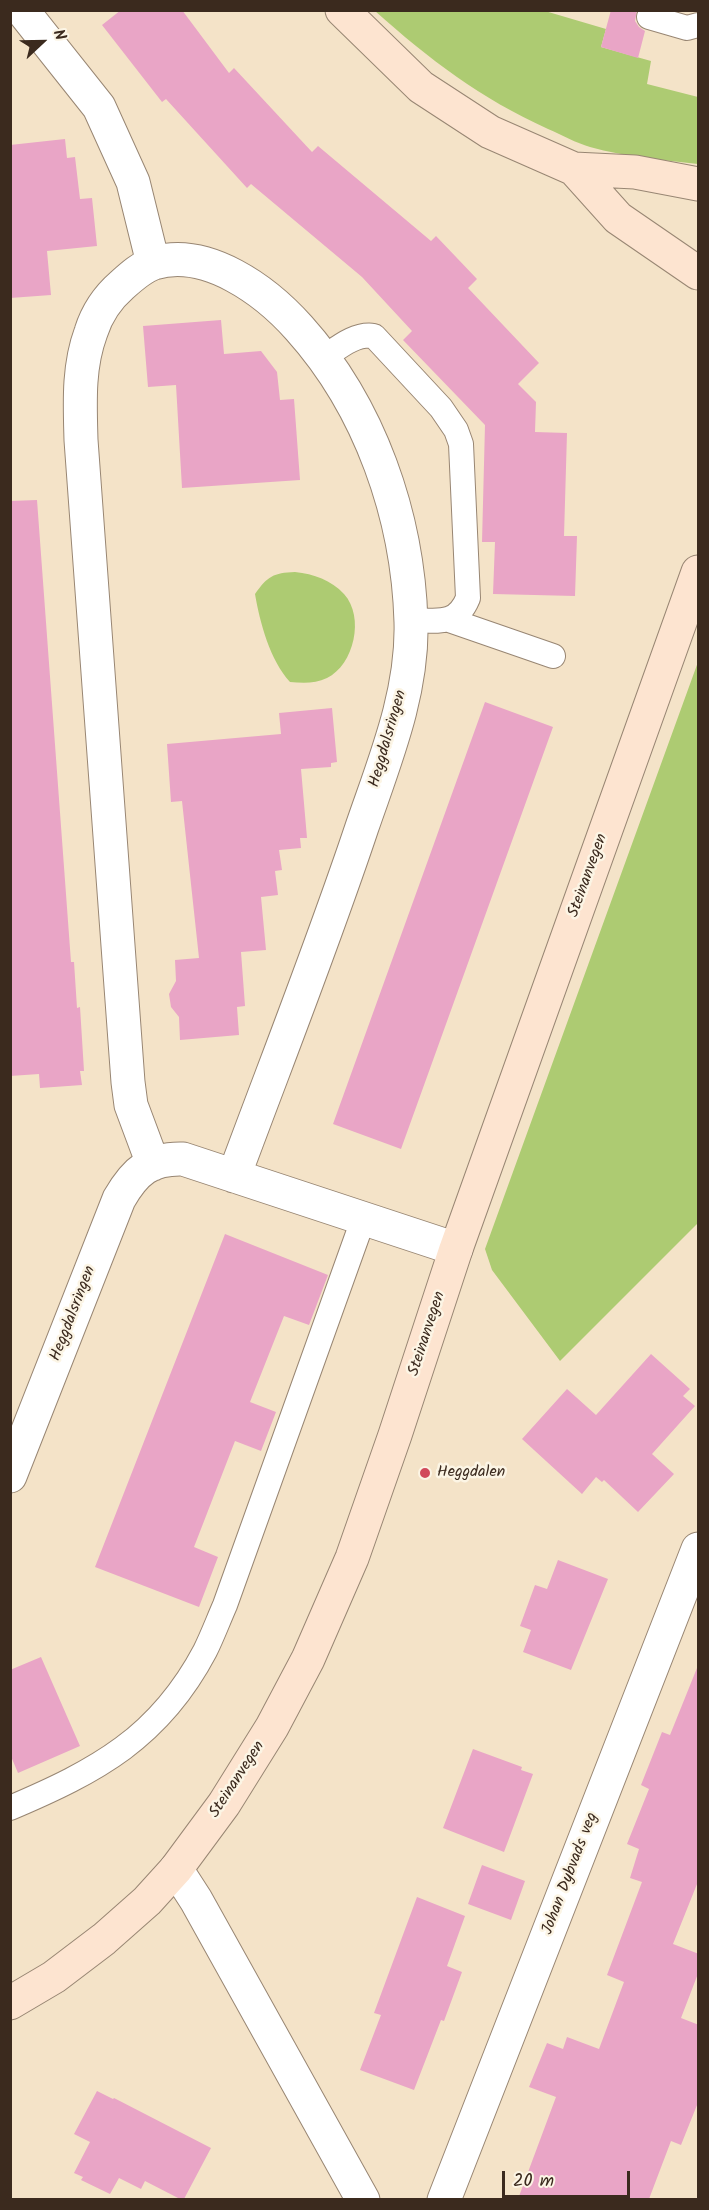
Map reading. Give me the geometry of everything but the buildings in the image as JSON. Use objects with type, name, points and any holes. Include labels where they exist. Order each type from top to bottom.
[{"type":"main road","points":[[342,10],[421,87],[490,132],[574,169],[635,172],[699,184]]},
{"type":"main road","points":[[574,169],[618,218],[699,273]]},
{"type":"main road","name":"Steinanvegen","points":[[10,2003],[54,1977],[104,1939],[147,1901],[176,1869],[224,1804],[272,1728],[308,1659],[352,1558],[456,1249],[699,572]]},
{"type":"street","points":[[22,10],[99,107],[133,182],[153,264]]},
{"type":"street","name":"Heggdalsringen","points":[[153,1164],[131,1105],[128,1082],[82,452],[80,394],[82,362],[99,311],[115,291],[135,273],[153,264],[174,260],[203,264],[235,276],[264,293],[300,329],[355,407],[375,448],[392,497],[406,569],[411,620],[407,678],[395,728],[346,876],[234,1176]]},
{"type":"street","name":"Heggdalsringen","points":[[10,1476],[119,1199],[130,1179],[153,1164],[170,1159],[183,1159],[456,1249]]},
{"type":"street","name":"Johan Dybvads veg","points":[[444,2199],[699,1548]]},
{"type":"street","points":[[176,1869],[196,1900],[363,2199]]},
{"type":"lane","points":[[649,17],[687,28],[699,25]]},
{"type":"lane","points":[[322,358],[364,334],[374,336],[441,408],[456,430],[461,444],[468,598],[458,615],[449,620]]},
{"type":"lane","points":[[411,620],[449,620],[553,656]]},
{"type":"lane","points":[[10,1808],[90,1772],[120,1752],[147,1730],[176,1698],[205,1652],[225,1605],[364,1217]]},
{"type":"green space","points":[[375,11],[545,11],[606,29],[601,47],[651,61],[647,84],[698,97],[698,164],[644,158],[590,147],[548,129],[500,104],[457,77]]},
{"type":"green space","points":[[295,572],[315,576],[334,585],[344,594],[354,615],[354,640],[344,663],[336,672],[318,681],[290,682],[271,652],[257,605],[255,594],[268,579],[281,573]]},
{"type":"green space","points":[[698,662],[698,1223],[560,1361],[492,1270],[485,1249]]},
{"type":"place","name":"Heggdalen","points":[[425,1473]]}]
